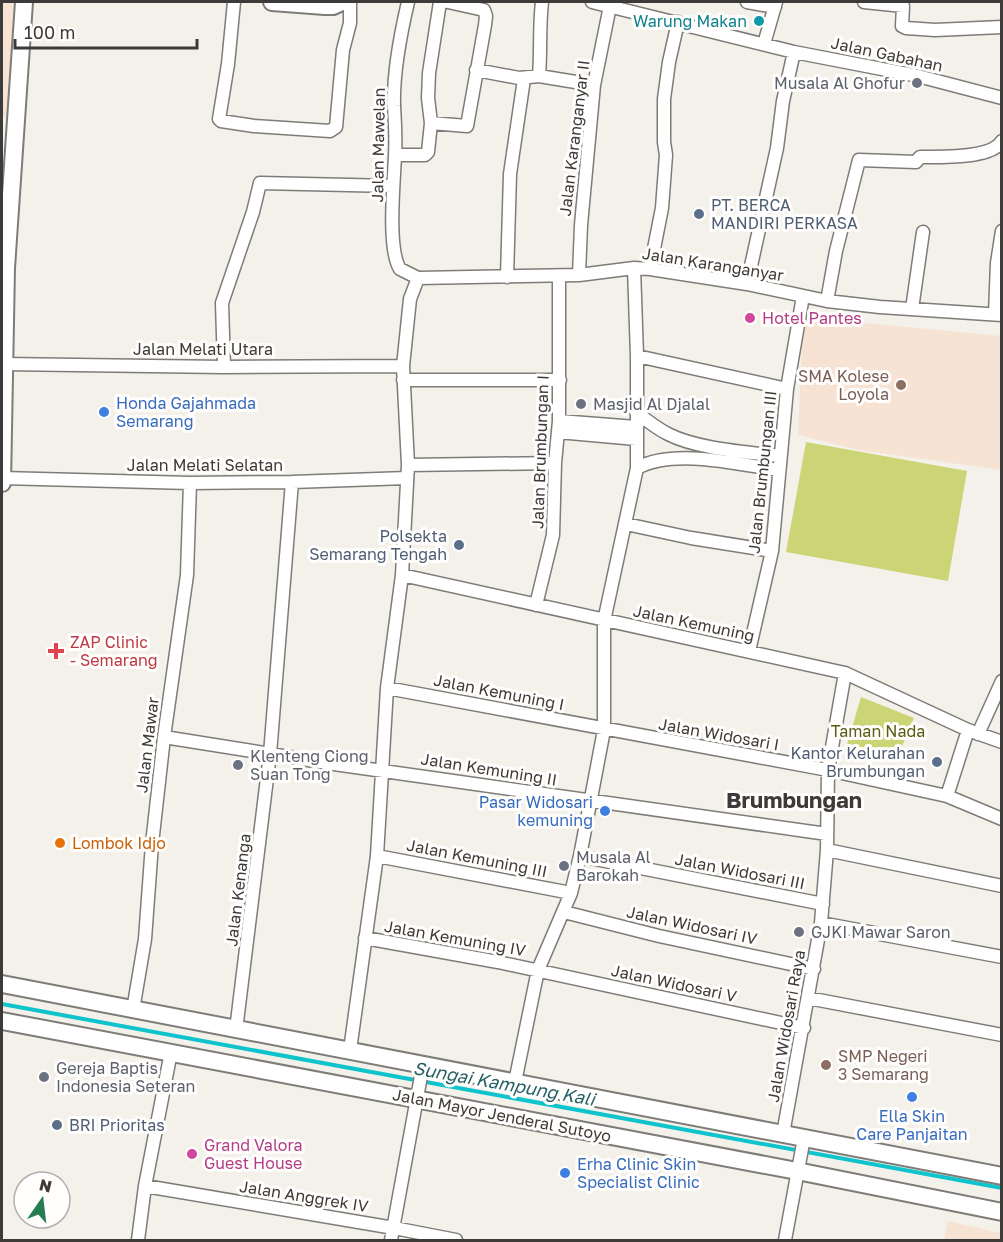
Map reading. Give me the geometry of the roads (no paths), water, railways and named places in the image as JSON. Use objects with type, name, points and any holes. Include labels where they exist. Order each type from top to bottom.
[{"type":"main road","points":[[2,483],[4,268],[24,2]]},
{"type":"main road","points":[[279,2],[333,6],[342,2]]},
{"type":"main road","points":[[2,984],[350,1050],[423,1067],[515,1082],[783,1134],[803,1141],[1002,1176]]},
{"type":"main road","name":"Jalan Mayor Jenderal Sutoyo","points":[[2,1022],[418,1096],[798,1169],[1002,1212]]},
{"type":"street","points":[[234,2],[228,64],[218,117],[220,121],[254,126],[330,131],[335,129],[343,50],[350,23],[350,2]]},
{"type":"street","name":"Jalan Mawelan","points":[[408,2],[395,91],[394,255],[400,269],[418,278]]},
{"type":"street","points":[[395,155],[427,155],[431,123],[428,98],[429,73],[440,2]]},
{"type":"street","points":[[431,123],[466,127],[485,25],[485,12],[448,2]]},
{"type":"street","points":[[539,76],[542,2]]},
{"type":"street","name":"Jalan Gabahan","points":[[592,2],[794,52],[918,76],[1002,98]]},
{"type":"street","points":[[747,2],[776,4],[764,44]]},
{"type":"street","points":[[864,2],[903,6],[902,26],[906,28],[935,30],[1002,27]]},
{"type":"street","name":"Jalan Karanganyar II","points":[[579,275],[581,225],[594,84],[610,6]]},
{"type":"street","points":[[650,268],[662,208],[666,155],[664,99],[678,22]]},
{"type":"street","points":[[747,284],[777,148],[783,101],[794,52]]},
{"type":"street","points":[[476,70],[524,79],[539,76],[594,84]]},
{"type":"street","points":[[507,277],[510,174],[524,79]]},
{"type":"street","points":[[827,301],[836,251],[859,160],[916,162],[920,157],[972,155],[995,149],[1001,144]]},
{"type":"street","points":[[224,367],[222,303],[253,212],[260,183],[393,186]]},
{"type":"street","points":[[998,314],[997,263],[1002,231]]},
{"type":"street","points":[[912,309],[923,232]]},
{"type":"street","points":[[515,1082],[538,970],[571,893],[604,730],[604,621],[637,468],[638,356],[634,268]]},
{"type":"street","name":"Jalan Karanganyar","points":[[418,278],[559,276],[650,268],[747,284],[827,301],[998,314]]},
{"type":"street","name":"Jalan Brumbungan I","points":[[536,604],[553,535],[555,463],[559,426],[559,276]]},
{"type":"street","points":[[350,1050],[377,856],[387,688],[402,576],[408,478],[403,366],[410,299],[418,278]]},
{"type":"street","name":"Jalan Brumbungan III","points":[[749,651],[772,551],[787,389],[803,296]]},
{"type":"street","points":[[638,356],[787,389]]},
{"type":"street","name":"Jalan Melati Utara","points":[[3,364],[224,367],[403,366]]},
{"type":"street","points":[[403,380],[560,380]]},
{"type":"street","points":[[636,412],[658,428],[678,438],[723,449],[780,456]]},
{"type":"street","points":[[559,426],[636,433]]},
{"type":"street","points":[[637,468],[650,461],[689,458],[778,470]]},
{"type":"street","points":[[408,465],[555,463]]},
{"type":"street","name":"Jalan Melati Selatan","points":[[2,478],[190,483],[408,478]]},
{"type":"street","name":"Jalan Kenanga","points":[[236,1030],[270,754],[292,482]]},
{"type":"street","name":"Jalan Mawar","points":[[133,1010],[145,939],[152,844],[164,737],[187,575],[190,483]]},
{"type":"street","points":[[626,524],[691,538],[772,551]]},
{"type":"street","name":"Jalan Kemuning","points":[[402,576],[845,673],[973,732],[1002,742]]},
{"type":"street","name":"Jalan Widosari Raya","points":[[783,1134],[804,1028],[821,923],[827,850],[828,771],[845,673]]},
{"type":"street","points":[[947,796],[973,732],[1002,681]]},
{"type":"street","name":"Jalan Kemuning I","points":[[387,688],[516,711],[604,730]]},
{"type":"street","name":"Jalan Widosari I","points":[[604,730],[828,771],[947,796],[1002,819]]},
{"type":"street","points":[[164,737],[381,769]]},
{"type":"street","name":"Jalan Kemuning II","points":[[381,769],[827,834]]},
{"type":"street","points":[[827,850],[1002,886]]},
{"type":"street","name":"Jalan Kemuning III","points":[[377,856],[571,893]]},
{"type":"street","name":"Jalan Widosari III","points":[[580,856],[823,904]]},
{"type":"street","name":"Jalan Widosari IV","points":[[564,912],[659,936],[814,969]]},
{"type":"street","points":[[821,923],[1002,957]]},
{"type":"street","name":"Jalan Kemuning IV","points":[[365,938],[538,970]]},
{"type":"street","name":"Jalan Widosari V","points":[[538,970],[804,1028]]},
{"type":"street","points":[[808,998],[1002,1035]]},
{"type":"street","points":[[138,1240],[145,1186],[171,1052]]},
{"type":"street","points":[[391,1240],[423,1067]]},
{"type":"street","points":[[785,1240],[803,1141]]},
{"type":"street","name":"Jalan Anggrek IV","points":[[145,1186],[394,1227],[456,1240]]},
{"type":"waterway","name":"Sungai Kampung Kali","points":[[2,1004],[1002,1188]]},
{"type":"place","name":"Warung Makan","points":[[759,21]]},
{"type":"place","name":"Musala Al Ghofur","points":[[917,83]]},
{"type":"place","name":"PT. BERCA MANDIRI PERKASA","points":[[699,214]]},
{"type":"place","name":"Hotel Pantes","points":[[750,318]]},
{"type":"place","name":"SMA Kolese Loyola","points":[[901,385]]},
{"type":"place","name":"Masjid Al Djalal","points":[[581,404]]},
{"type":"place","name":"Honda Gajahmada Semarang","points":[[104,412]]},
{"type":"place","name":"Polsekta Semarang Tengah","points":[[459,545]]},
{"type":"place","name":"ZAP Clinic - Semarang","points":[[56,651]]},
{"type":"place","name":"Kantor Kelurahan Brumbungan","points":[[937,762]]},
{"type":"place","name":"Klenteng Ciong Suan Tong","points":[[238,765]]},
{"type":"place","name":"Pasar Widosari kemuning","points":[[605,811]]},
{"type":"place","name":"Lombok Idjo","points":[[60,843]]},
{"type":"place","name":"Musala Al Barokah","points":[[564,866]]},
{"type":"place","name":"GJKI Mawar Saron","points":[[799,932]]},
{"type":"place","name":"SMP Negeri 3 Semarang","points":[[826,1065]]},
{"type":"place","name":"Gereja Baptis Indonesia Seteran","points":[[44,1077]]},
{"type":"place","name":"Ella Skin Care Panjaitan","points":[[912,1097]]},
{"type":"place","name":"BRI Prioritas","points":[[57,1125]]},
{"type":"place","name":"Grand Valora Guest House","points":[[192,1154]]},
{"type":"place","name":"Erha Clinic Skin Specialist Clinic","points":[[565,1173]]},
{"type":"district","name":"Brumbungan","points":[[794,799]]},
{"type":"park label","name":"Taman Nada","points":[[878,731]]}]
